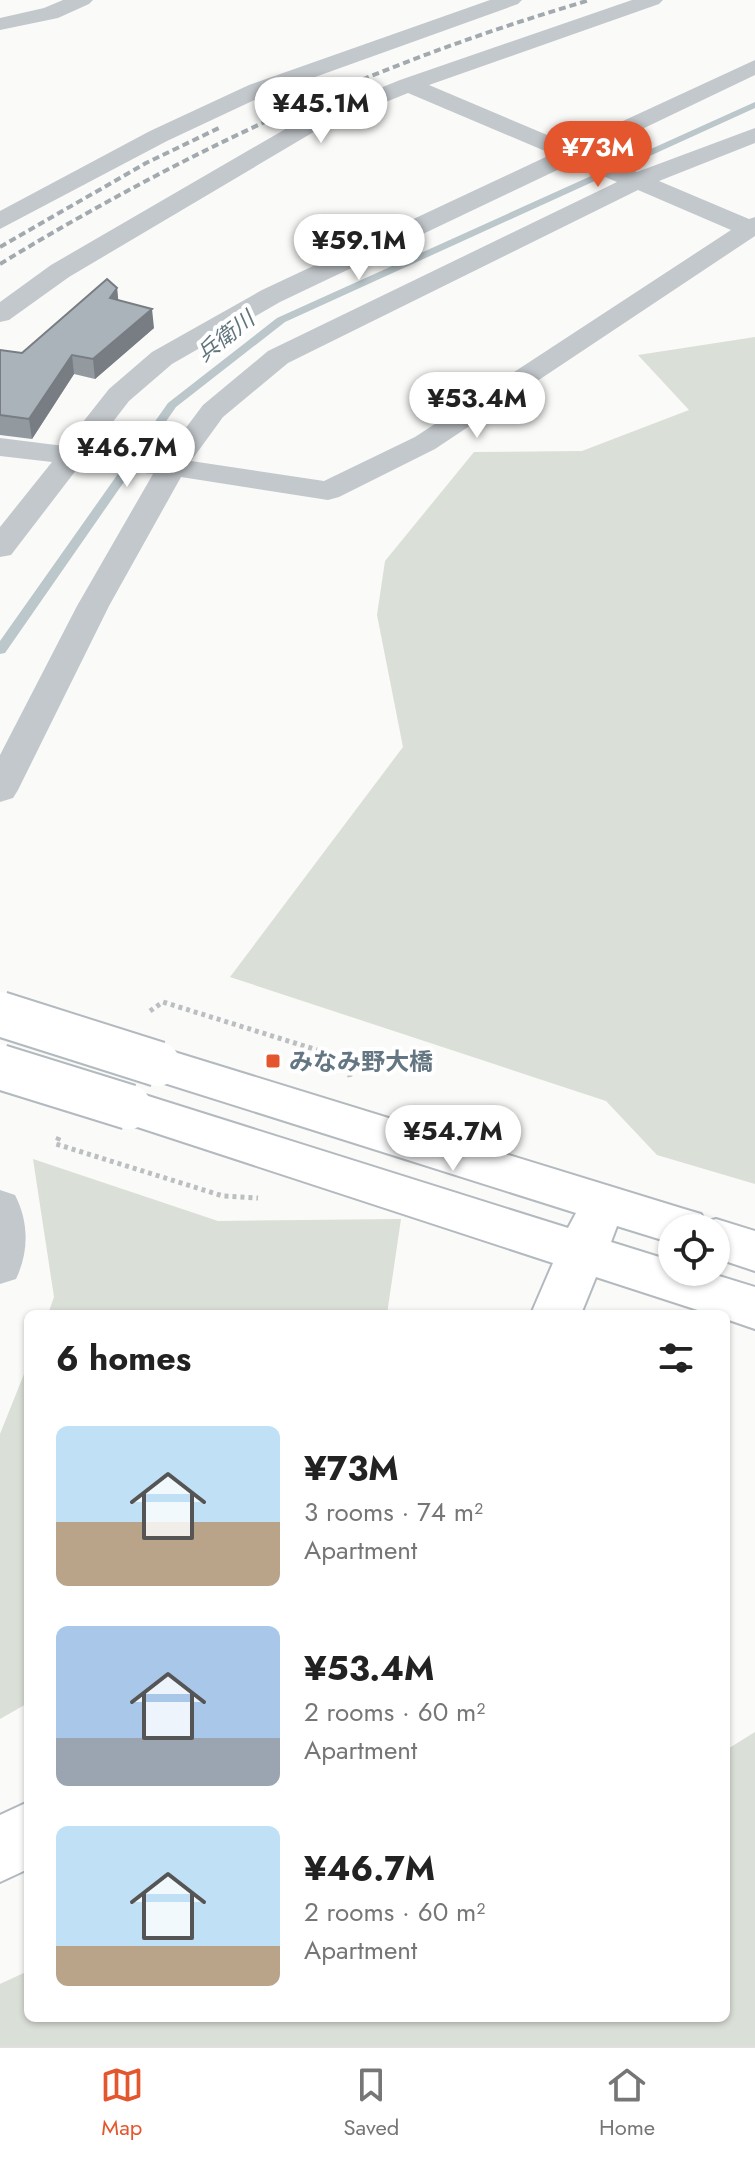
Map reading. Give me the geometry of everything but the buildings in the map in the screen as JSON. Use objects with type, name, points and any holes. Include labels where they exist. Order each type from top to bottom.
[{"type":"street","points":[[0,24],[50,13],[82,0]]},
{"type":"street","points":[[0,221],[108,162],[255,91],[353,53],[511,0]]},
{"type":"street","points":[[0,314],[60,271],[309,125],[408,85],[652,0]]},
{"type":"street","points":[[0,548],[119,395],[162,358],[271,296],[578,155],[755,67]]},
{"type":"street","points":[[408,85],[752,226]]},
{"type":"street","points":[[0,790],[164,466],[213,411],[278,357],[636,178],[755,135]]},
{"type":"street","points":[[0,447],[164,466],[328,491],[425,443],[752,226]]},
{"type":"street","points":[[0,1014],[658,1220]]},
{"type":"street","points":[[0,1067],[755,1308]]},
{"type":"street","points":[[558,1310],[604,1202]]},
{"type":"street","points":[[0,1207],[5,1247],[0,1266]]},
{"type":"street","points":[[730,1243],[755,1251]]},
{"type":"street","points":[[0,1852],[24,1835]]},
{"type":"path","points":[[139,1017],[163,1002],[346,1059],[352,1084]]},
{"type":"shaded area","points":[[755,337],[755,1184],[657,1155],[606,1101],[230,977],[403,747],[377,615],[385,561],[474,452],[582,451],[689,410],[638,355]]},
{"type":"shaded area","points":[[33,1159],[218,1221],[401,1219],[388,1310],[49,1310],[54,1297]]},
{"type":"shaded area","points":[[24,1374],[24,1705],[0,1719],[0,1434]]},
{"type":"shaded area","points":[[755,1732],[755,2046],[0,2046],[0,1984],[24,1973],[24,2022],[730,2022],[730,1748]]},
{"type":"waterway","name":"兵衛川","points":[[0,650],[172,405],[281,320],[755,105]]},
{"type":"railway","points":[[0,264],[143,183],[286,112],[434,52],[590,0]]},
{"type":"railway","points":[[0,247],[146,163],[221,127]]},
{"type":"place","name":"みなみ野大橋","points":[[273,1061]]}]
